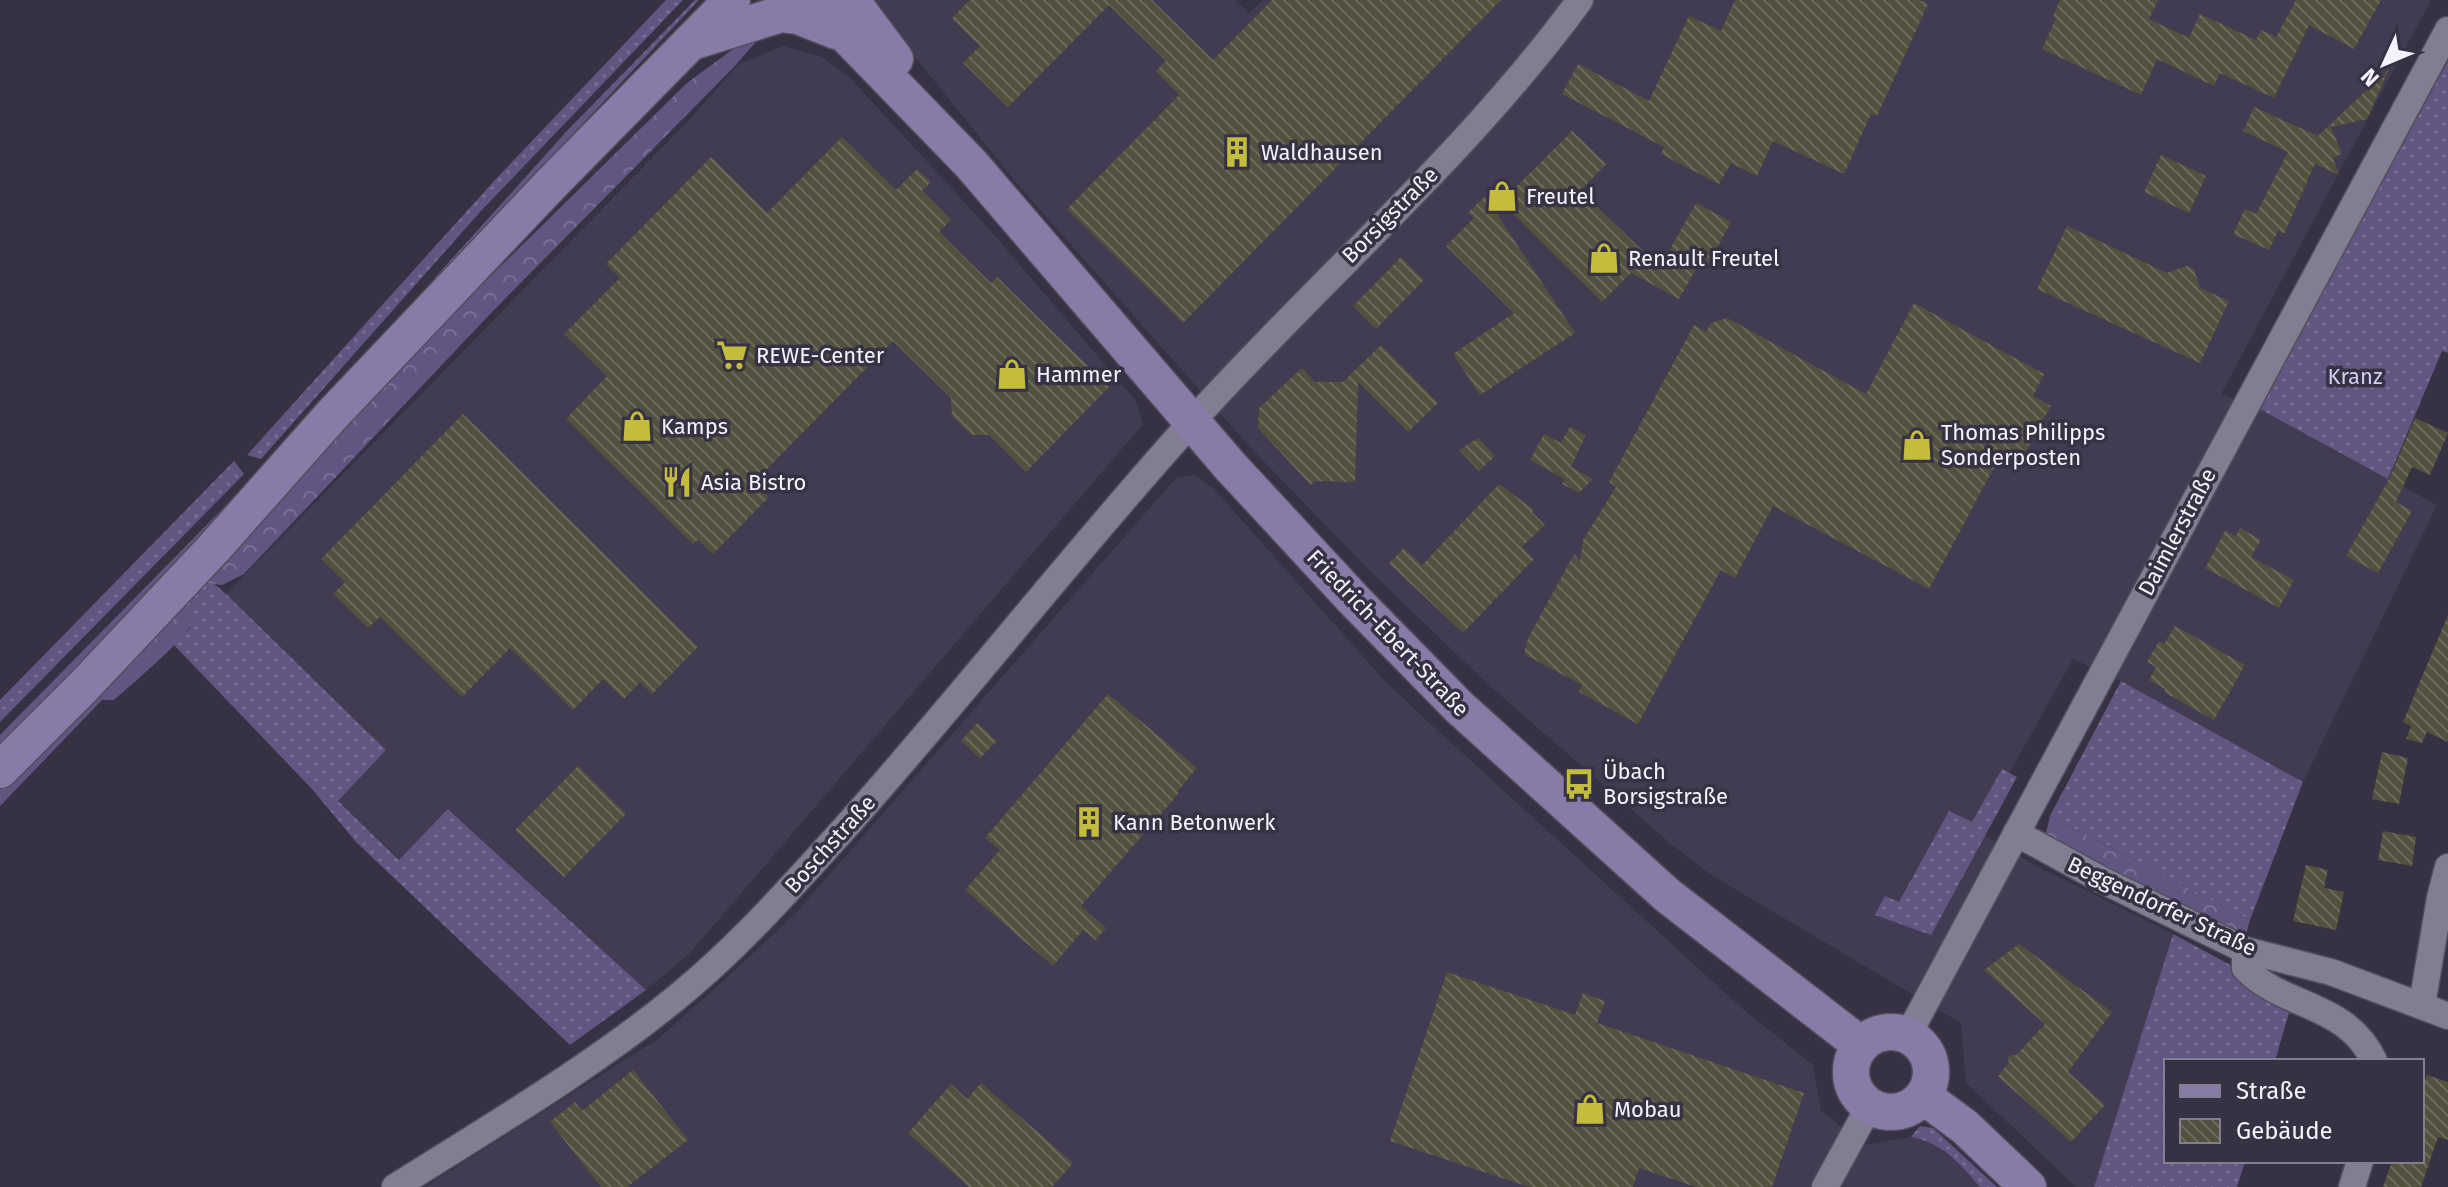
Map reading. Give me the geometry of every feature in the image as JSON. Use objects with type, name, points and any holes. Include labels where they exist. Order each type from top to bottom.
[{"type":"main road","points":[[0,770],[214,548],[332,415],[551,184],[732,0]]},
{"type":"main road","name":"Friedrich-Ebert-Straße","points":[[812,0],[971,164],[1191,422],[1335,580],[1459,707],[1667,895],[1861,1045]]},
{"type":"main road","name":"Friedrich-Ebert-Straße","points":[[851,0],[971,164]]},
{"type":"main road","points":[[693,42],[781,14],[798,16],[846,35]]},
{"type":"main road","points":[[1895,1031],[1908,1035],[1922,1046],[1930,1062],[1931,1080],[1923,1096],[1911,1107],[1896,1112],[1880,1110],[1857,1093],[1852,1081],[1854,1056],[1870,1037],[1882,1032],[1895,1031]]},
{"type":"main road","points":[[1923,1096],[1965,1127],[2028,1187]]},
{"type":"street","name":"Borsigstraße","points":[[1191,422],[1457,148],[1521,77],[1580,0]]},
{"type":"street","name":"Daimlerstraße","points":[[1908,1035],[2448,30]]},
{"type":"street","name":"Boschstraße","points":[[395,1187],[593,1059],[676,998],[758,923],[998,652],[1077,553],[1191,422]]},
{"type":"street","name":"Beggendorfer Straße","points":[[2016,833],[2102,880],[2245,950],[2331,972],[2448,1016]]},
{"type":"street","points":[[2422,1005],[2448,867]]},
{"type":"street","points":[[2245,950],[2245,968],[2255,978],[2332,1016],[2357,1035],[2373,1059]]},
{"type":"street","points":[[1825,1187],[1870,1105]]},
{"type":"street","points":[[2352,1187],[2359,1163]]},
{"type":"shaded area","points":[[873,0],[1235,0],[1249,13],[1263,0],[2431,0],[2221,394],[2259,408],[2437,505],[2303,782],[2121,681],[2073,659],[1977,831],[2035,865],[2173,934],[2094,1187],[2076,1187],[1966,1083],[1961,1023],[1713,876],[1671,844],[1491,687],[1371,572],[1250,447],[1019,186]]},
{"type":"shaded area","points":[[783,46],[822,57],[850,78],[990,230],[1136,401],[1143,424],[689,954],[646,990],[449,809],[400,860],[338,801],[386,750],[226,594],[689,120],[738,65]]},
{"type":"shaded area","points":[[1195,475],[1214,489],[1384,680],[1745,1011],[1813,1065],[1821,1111],[1865,1145],[1911,1137],[1930,1141],[1953,1158],[1980,1187],[425,1187],[658,1039],[720,984],[796,913],[1176,478]]},
{"type":"green space","points":[[666,0],[683,0],[480,212],[261,459],[247,455],[494,181]]},
{"type":"green space","points":[[695,0],[699,0],[369,351],[565,133]]},
{"type":"green space","points":[[763,34],[492,312],[244,574],[222,585],[201,582],[446,320],[687,83],[740,44]]},
{"type":"green space","name":"Kranz","points":[[2448,61],[2448,353],[2442,351],[2388,479],[2258,408]]},
{"type":"green space","points":[[234,461],[244,474],[0,722],[0,700]]},
{"type":"green space","points":[[240,491],[239,503],[0,750],[0,735]]},
{"type":"green space","points":[[203,574],[386,750],[338,801],[399,860],[448,809],[646,990],[570,1045],[356,842],[312,789],[174,645],[190,628],[181,606]]},
{"type":"green space","points":[[181,606],[191,620],[178,642],[114,700],[102,700],[93,695]]},
{"type":"green space","points":[[2121,681],[2303,782],[2250,920],[2050,816]]},
{"type":"green space","points":[[93,695],[102,700],[0,806],[0,789]]},
{"type":"green space","points":[[2002,769],[2017,777],[1931,935],[1875,915],[1885,896],[1899,902],[1949,811],[1972,822]]},
{"type":"green space","points":[[2050,816],[2250,920],[2245,938],[2045,837]]},
{"type":"green space","points":[[2173,934],[2236,968],[2291,1006],[2276,1059],[2164,1059],[2164,1163],[2244,1163],[2237,1187],[2094,1187]]},
{"type":"green space","points":[[1920,1126],[1933,1128],[1997,1187],[1980,1187],[1941,1149],[1911,1137]]},
{"type":"building","name":"Waldhausen","points":[[970,0],[1152,0],[1213,60],[1272,0],[1501,0],[1183,323],[1067,209],[1179,95],[1156,71],[1166,61],[1109,5],[1008,107],[963,63],[980,46],[952,18]]},
{"type":"building","points":[[1735,0],[1919,0],[1928,4],[1877,116],[1871,114],[1844,174],[1773,141],[1757,176],[1731,163],[1719,184],[1661,154],[1664,147],[1562,94],[1578,64],[1649,101],[1689,16],[1721,31]]},
{"type":"building","points":[[2060,0],[2158,0],[2149,19],[2189,38],[2200,14],[2256,40],[2261,30],[2276,37],[2296,0],[2381,0],[2354,49],[2309,25],[2274,98],[2220,73],[2214,86],[2157,59],[2141,95],[2042,49],[2056,18],[2053,16]]},
{"type":"building","points":[[2389,69],[2367,119],[2331,127],[2342,154],[2333,158],[2339,175],[2315,164],[2284,234],[2278,231],[2269,250],[2233,234],[2245,209],[2256,214],[2288,152],[2243,131],[2254,107],[2318,136]]},
{"type":"building","points":[[1572,131],[1606,164],[1580,191],[1660,267],[1696,203],[1731,222],[1705,270],[1697,267],[1679,299],[1631,273],[1602,302],[1490,191],[1502,179],[1513,190]]},
{"type":"building","name":"REWE-Center","points":[[842,137],[896,190],[917,169],[931,182],[922,191],[951,220],[939,232],[991,283],[997,277],[1109,387],[1026,472],[989,435],[971,435],[952,416],[951,398],[893,341],[754,482],[769,497],[713,554],[698,540],[693,544],[566,419],[607,376],[564,334],[620,278],[606,264],[711,157],[767,213]]},
{"type":"building","points":[[2161,155],[2206,176],[2189,213],[2144,192]]},
{"type":"building","points":[[1485,196],[1575,333],[1480,395],[1453,354],[1514,313],[1446,246],[1474,218],[1468,213]]},
{"type":"building","points":[[2067,226],[2167,273],[2186,266],[2194,269],[2200,288],[2229,301],[2200,363],[2037,289]]},
{"type":"building","points":[[1401,257],[1424,280],[1376,329],[1353,306]]},
{"type":"building","points":[[1914,303],[2044,374],[2033,396],[2051,406],[2016,470],[1998,460],[1929,589],[1773,506],[1735,578],[1721,570],[1638,724],[1579,692],[1582,685],[1524,654],[1528,638],[1574,554],[1580,561],[1583,540],[1616,487],[1609,482],[1694,325],[1706,332],[1711,323],[1727,318],[1866,394]]},
{"type":"building","points":[[1381,345],[1438,403],[1408,432],[1358,382],[1355,482],[1315,481],[1311,485],[1258,428],[1259,408],[1302,368],[1315,382],[1343,382]]},
{"type":"building","points":[[463,414],[698,647],[652,694],[640,682],[624,699],[603,679],[573,710],[510,648],[462,697],[380,617],[368,628],[333,594],[345,582],[321,559]]},
{"type":"building","points":[[2415,418],[2448,433],[2430,475],[2412,467],[2396,502],[2412,511],[2378,573],[2346,556],[2389,479]]},
{"type":"building","points":[[1570,427],[1586,435],[1571,467],[1593,479],[1579,493],[1562,484],[1565,479],[1530,460],[1544,434],[1561,443]]},
{"type":"building","points":[[1478,438],[1495,456],[1479,471],[1459,450]]},
{"type":"building","points":[[1499,484],[1534,510],[1532,512],[1545,525],[1522,547],[1534,559],[1463,633],[1389,563],[1404,548],[1422,565]]},
{"type":"building","points":[[2240,528],[2261,540],[2251,557],[2294,580],[2279,608],[2205,568],[2225,531],[2236,536]]},
{"type":"building","points":[[2448,615],[2448,742],[2427,732],[2422,743],[2406,739],[2411,726],[2403,722]]},
{"type":"building","points":[[2175,626],[2245,665],[2214,720],[2149,680],[2156,667],[2147,662],[2159,641],[2164,644]]},
{"type":"building","name":"Kann Betonwerk","points":[[1108,694],[1197,768],[1081,906],[1106,928],[1096,940],[1083,930],[1053,966],[965,890],[1000,850],[985,838]]},
{"type":"building","points":[[977,723],[997,741],[980,758],[961,741]]},
{"type":"building","points":[[2382,752],[2408,758],[2399,804],[2372,799]]},
{"type":"building","points":[[578,766],[626,814],[564,877],[515,830]]},
{"type":"building","points":[[2383,831],[2416,837],[2412,866],[2378,860]]},
{"type":"building","points":[[2306,865],[2328,870],[2324,888],[2344,892],[2336,930],[2293,921]]},
{"type":"building","points":[[2019,944],[2112,1012],[2068,1072],[2105,1105],[2071,1142],[1998,1076],[2009,1063],[2008,1056],[2016,1055],[2045,1024],[1984,970]]},
{"type":"building","points":[[1447,972],[1575,1015],[1583,993],[1605,1001],[1597,1023],[1804,1093],[1772,1187],[1696,1187],[1639,1168],[1633,1187],[1529,1187],[1390,1141]]},
{"type":"building","points":[[633,1070],[688,1140],[627,1187],[601,1187],[550,1122],[575,1102],[582,1111]]},
{"type":"building","points":[[2427,1075],[2448,1082],[2448,1140],[2438,1137],[2421,1187],[2383,1187],[2391,1163],[2424,1163],[2424,1083]]},
{"type":"building","points":[[981,1083],[1073,1163],[1052,1187],[969,1187],[908,1133],[951,1084],[967,1099]]},
{"type":"place","name":"Waldhausen","points":[[1237,152]]},
{"type":"place","name":"Freutel","points":[[1502,196]]},
{"type":"place","name":"Renault Freutel","points":[[1604,258]]},
{"type":"place","name":"REWE-Center","points":[[732,355]]},
{"type":"place","name":"Hammer","points":[[1012,374]]},
{"type":"place","name":"Kamps","points":[[637,426]]},
{"type":"place","name":"Thomas Philipps Sonderposten","points":[[1917,445]]},
{"type":"place","name":"Asia Bistro","points":[[677,482]]},
{"type":"place","name":"Übach Borsigstraße","points":[[1579,784]]},
{"type":"place","name":"Kann Betonwerk","points":[[1089,822]]},
{"type":"place","name":"Mobau","points":[[1590,1109]]}]
